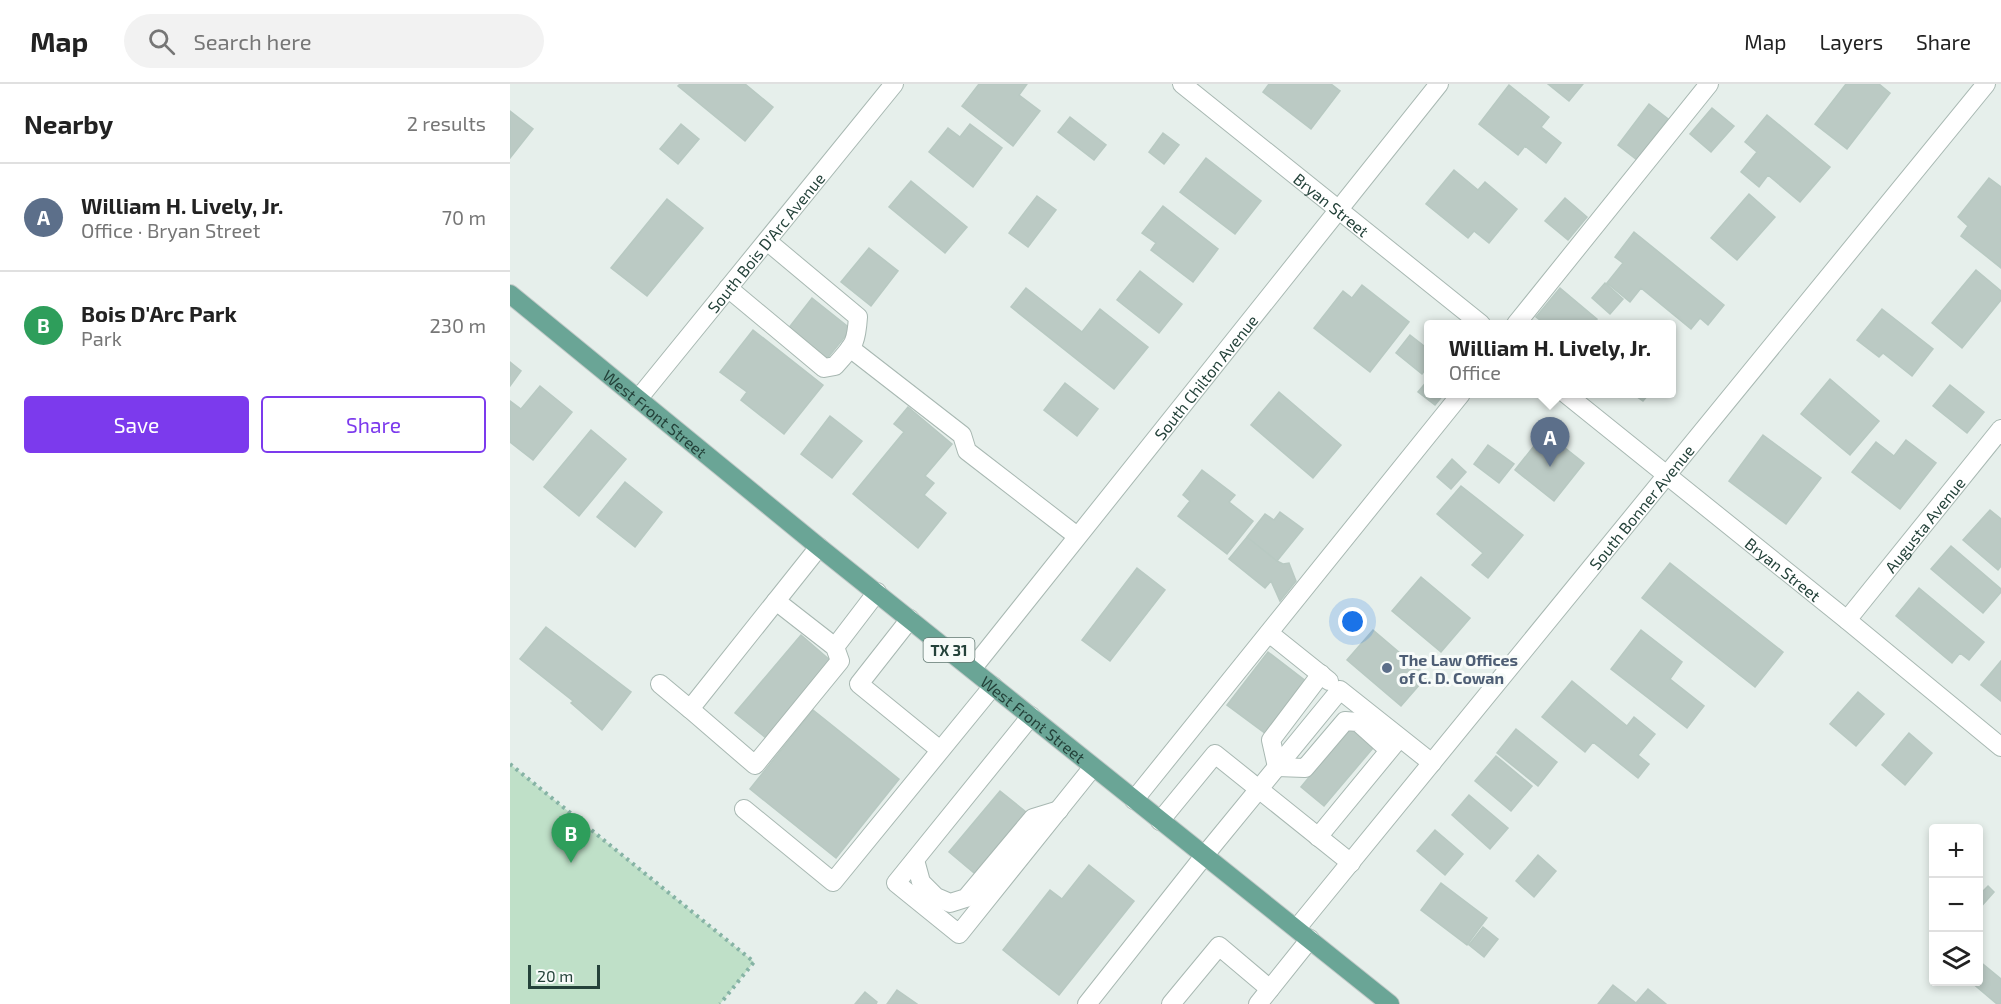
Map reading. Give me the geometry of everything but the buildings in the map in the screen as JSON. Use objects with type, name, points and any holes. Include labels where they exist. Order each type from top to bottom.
[{"type":"main road","name":"West Front Street","points":[[510,294],[819,547],[1390,1004]]},
{"type":"street","name":"South Bois D'Arc Avenue","points":[[638,399],[894,84]]},
{"type":"street","name":"Bryan Street","points":[[1182,84],[1476,320]]},
{"type":"street","name":"South Chilton Avenue","points":[[972,669],[1439,84]]},
{"type":"street","points":[[1519,320],[1709,84]]},
{"type":"street","name":"South Bonner Avenue","points":[[1258,1004],[1270,989],[1351,862],[1986,84]]},
{"type":"street","points":[[728,288],[824,368],[835,366],[850,348],[856,340],[858,318],[767,241]]},
{"type":"street","points":[[850,348],[962,435],[967,451],[1077,536]]},
{"type":"street","points":[[1134,800],[1457,398]]},
{"type":"street","name":"Bryan Street","points":[[1572,398],[2001,747]]},
{"type":"street","name":"Augusta Avenue","points":[[1847,620],[2001,429]]},
{"type":"street","points":[[690,709],[819,547]]},
{"type":"street","points":[[835,647],[877,592]]},
{"type":"street","points":[[660,684],[755,765],[840,661],[835,647],[776,601]]},
{"type":"street","points":[[910,619],[859,684],[940,750]]},
{"type":"street","points":[[1269,633],[1340,690],[1394,744]]},
{"type":"street","points":[[1276,767],[1271,740],[1321,674]]},
{"type":"street","points":[[744,809],[832,882],[993,686]]},
{"type":"street","points":[[1087,1004],[1340,690]]},
{"type":"street","points":[[1031,716],[896,883],[959,934],[1093,767]]},
{"type":"street","points":[[1276,767],[1305,768],[1345,721],[1358,722],[1432,763]]},
{"type":"street","points":[[1318,837],[1394,744]]},
{"type":"street","points":[[1160,821],[1215,754],[1351,862]]},
{"type":"street","points":[[915,860],[921,882],[936,897],[950,903],[966,898],[1033,818],[1059,810]]},
{"type":"street","points":[[1171,1004],[1219,946],[1270,989]]},
{"type":"path","points":[[510,764],[754,962],[720,1004]]},
{"type":"green space","points":[[510,764],[754,962],[720,1004],[510,1004]]},
{"type":"place","name":"William H. Lively, Jr.","points":[[1550,467]]},
{"type":"place","name":"The Law Offices of C. D. Cowan","points":[[1387,668]]},
{"type":"place","name":"Bois D'Arc Park","points":[[571,863]]}]
